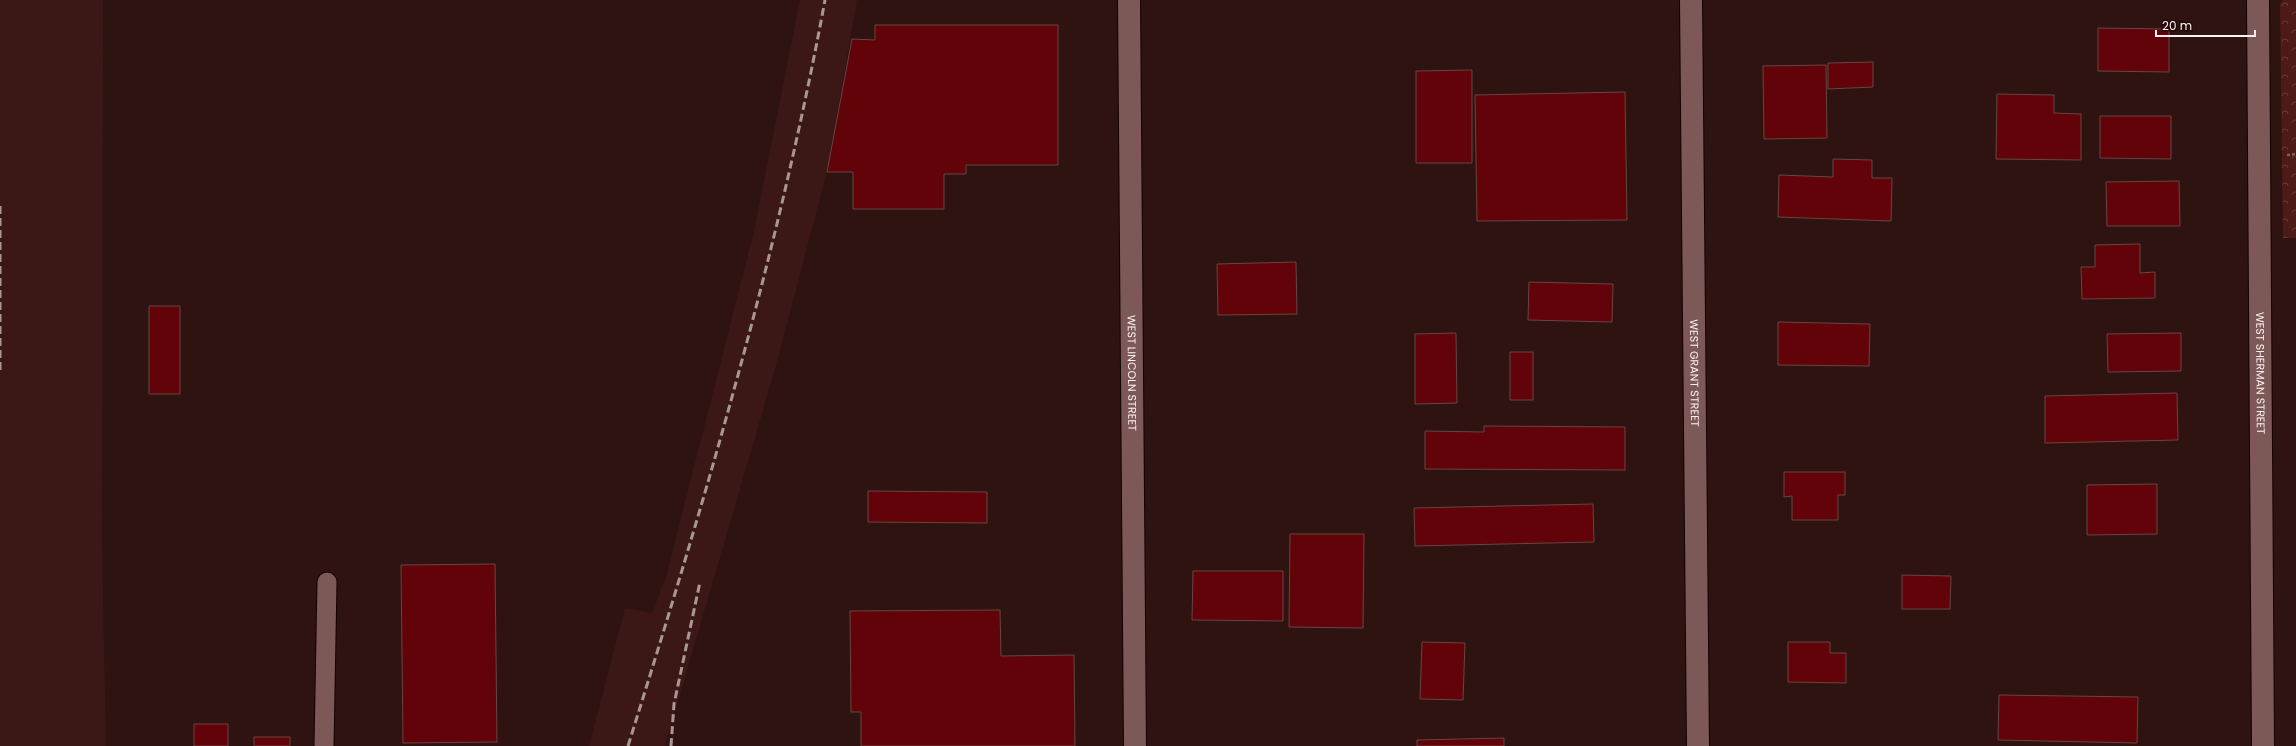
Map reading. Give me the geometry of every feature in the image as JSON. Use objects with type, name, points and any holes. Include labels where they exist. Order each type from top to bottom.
[{"type":"street","name":"WEST LINCOLN STREET","points":[[1129,0],[1135,746]]},
{"type":"street","name":"WEST GRANT STREET","points":[[1691,0],[1698,746]]},
{"type":"street","name":"WEST SHERMAN STREET","points":[[2258,0],[2263,746]]},
{"type":"lane","points":[[324,746],[327,582]]},
{"type":"path","points":[[2286,154],[2296,154]]},
{"type":"shaded area","points":[[0,0],[103,0],[102,542],[106,746],[0,746]]},
{"type":"shaded area","points":[[800,0],[857,0],[827,172],[775,369],[665,746],[589,746],[625,608],[652,613],[666,577],[754,231]]},
{"type":"green space","points":[[2283,0],[2296,0],[2296,238],[2283,238],[2280,4]]},
{"type":"building","points":[[875,25],[1058,25],[1058,165],[966,165],[966,174],[944,174],[944,209],[853,209],[853,172],[827,172],[852,39],[875,40]]},
{"type":"building","points":[[2098,28],[2169,29],[2169,72],[2098,71]]},
{"type":"building","points":[[1873,62],[1873,87],[1828,89],[1828,63]]},
{"type":"building","points":[[1826,65],[1827,138],[1764,139],[1763,66]]},
{"type":"building","points":[[1472,70],[1472,163],[1416,163],[1416,71]]},
{"type":"building","points":[[1625,92],[1627,220],[1477,221],[1475,95]]},
{"type":"building","points":[[1997,94],[2054,95],[2054,113],[2081,114],[2081,160],[1996,159]]},
{"type":"building","points":[[2100,116],[2171,116],[2171,159],[2100,158]]},
{"type":"building","points":[[1833,159],[1872,160],[1872,178],[1892,178],[1891,221],[1778,217],[1779,175],[1833,177]]},
{"type":"building","points":[[2179,181],[2180,226],[2107,226],[2106,182]]},
{"type":"building","points":[[2140,244],[2140,273],[2155,272],[2155,298],[2082,299],[2081,267],[2095,267],[2095,245]]},
{"type":"building","points":[[1296,262],[1297,314],[1218,315],[1217,264]]},
{"type":"building","points":[[1529,282],[1613,284],[1612,322],[1528,320]]},
{"type":"building","points":[[149,306],[180,306],[180,394],[149,394]]},
{"type":"building","points":[[1778,322],[1870,324],[1869,366],[1778,365]]},
{"type":"building","points":[[1456,333],[1457,403],[1415,404],[1415,334]]},
{"type":"building","points":[[2181,333],[2181,371],[2108,372],[2107,334]]},
{"type":"building","points":[[1510,352],[1533,352],[1533,400],[1510,400]]},
{"type":"building","points":[[2177,393],[2178,440],[2045,443],[2045,396]]},
{"type":"building","points":[[1484,426],[1625,427],[1625,470],[1425,469],[1425,431],[1484,432]]},
{"type":"building","points":[[1784,472],[1845,472],[1845,495],[1838,495],[1838,520],[1792,520],[1792,496],[1784,497]]},
{"type":"building","points":[[2157,484],[2157,534],[2087,535],[2087,485]]},
{"type":"building","points":[[868,491],[987,492],[987,523],[868,522]]},
{"type":"building","points":[[1593,504],[1594,542],[1415,546],[1414,508]]},
{"type":"building","points":[[1290,534],[1364,534],[1363,628],[1289,627]]},
{"type":"building","points":[[495,564],[497,742],[403,743],[401,565]]},
{"type":"building","points":[[1193,571],[1283,571],[1283,621],[1192,620]]},
{"type":"building","points":[[1902,575],[1951,576],[1950,609],[1902,609]]},
{"type":"building","points":[[1000,610],[1001,656],[1074,655],[1075,746],[861,746],[861,712],[851,712],[850,611]]},
{"type":"building","points":[[1422,642],[1465,643],[1463,700],[1420,699]]},
{"type":"building","points":[[1788,642],[1830,642],[1830,653],[1846,653],[1846,683],[1788,682]]},
{"type":"building","points":[[1999,695],[2138,697],[2137,743],[1998,740]]},
{"type":"building","points":[[194,724],[228,724],[228,746],[194,746]]},
{"type":"building","points":[[254,737],[290,737],[290,746],[254,746]]},
{"type":"building","points":[[1504,738],[1504,746],[1417,746],[1417,740]]},
{"type":"railway","points":[[628,746],[685,561],[738,376],[785,189],[825,0]]},
{"type":"railway","points":[[0,206],[0,372]]},
{"type":"railway","points":[[671,746],[674,704],[700,582]]}]
